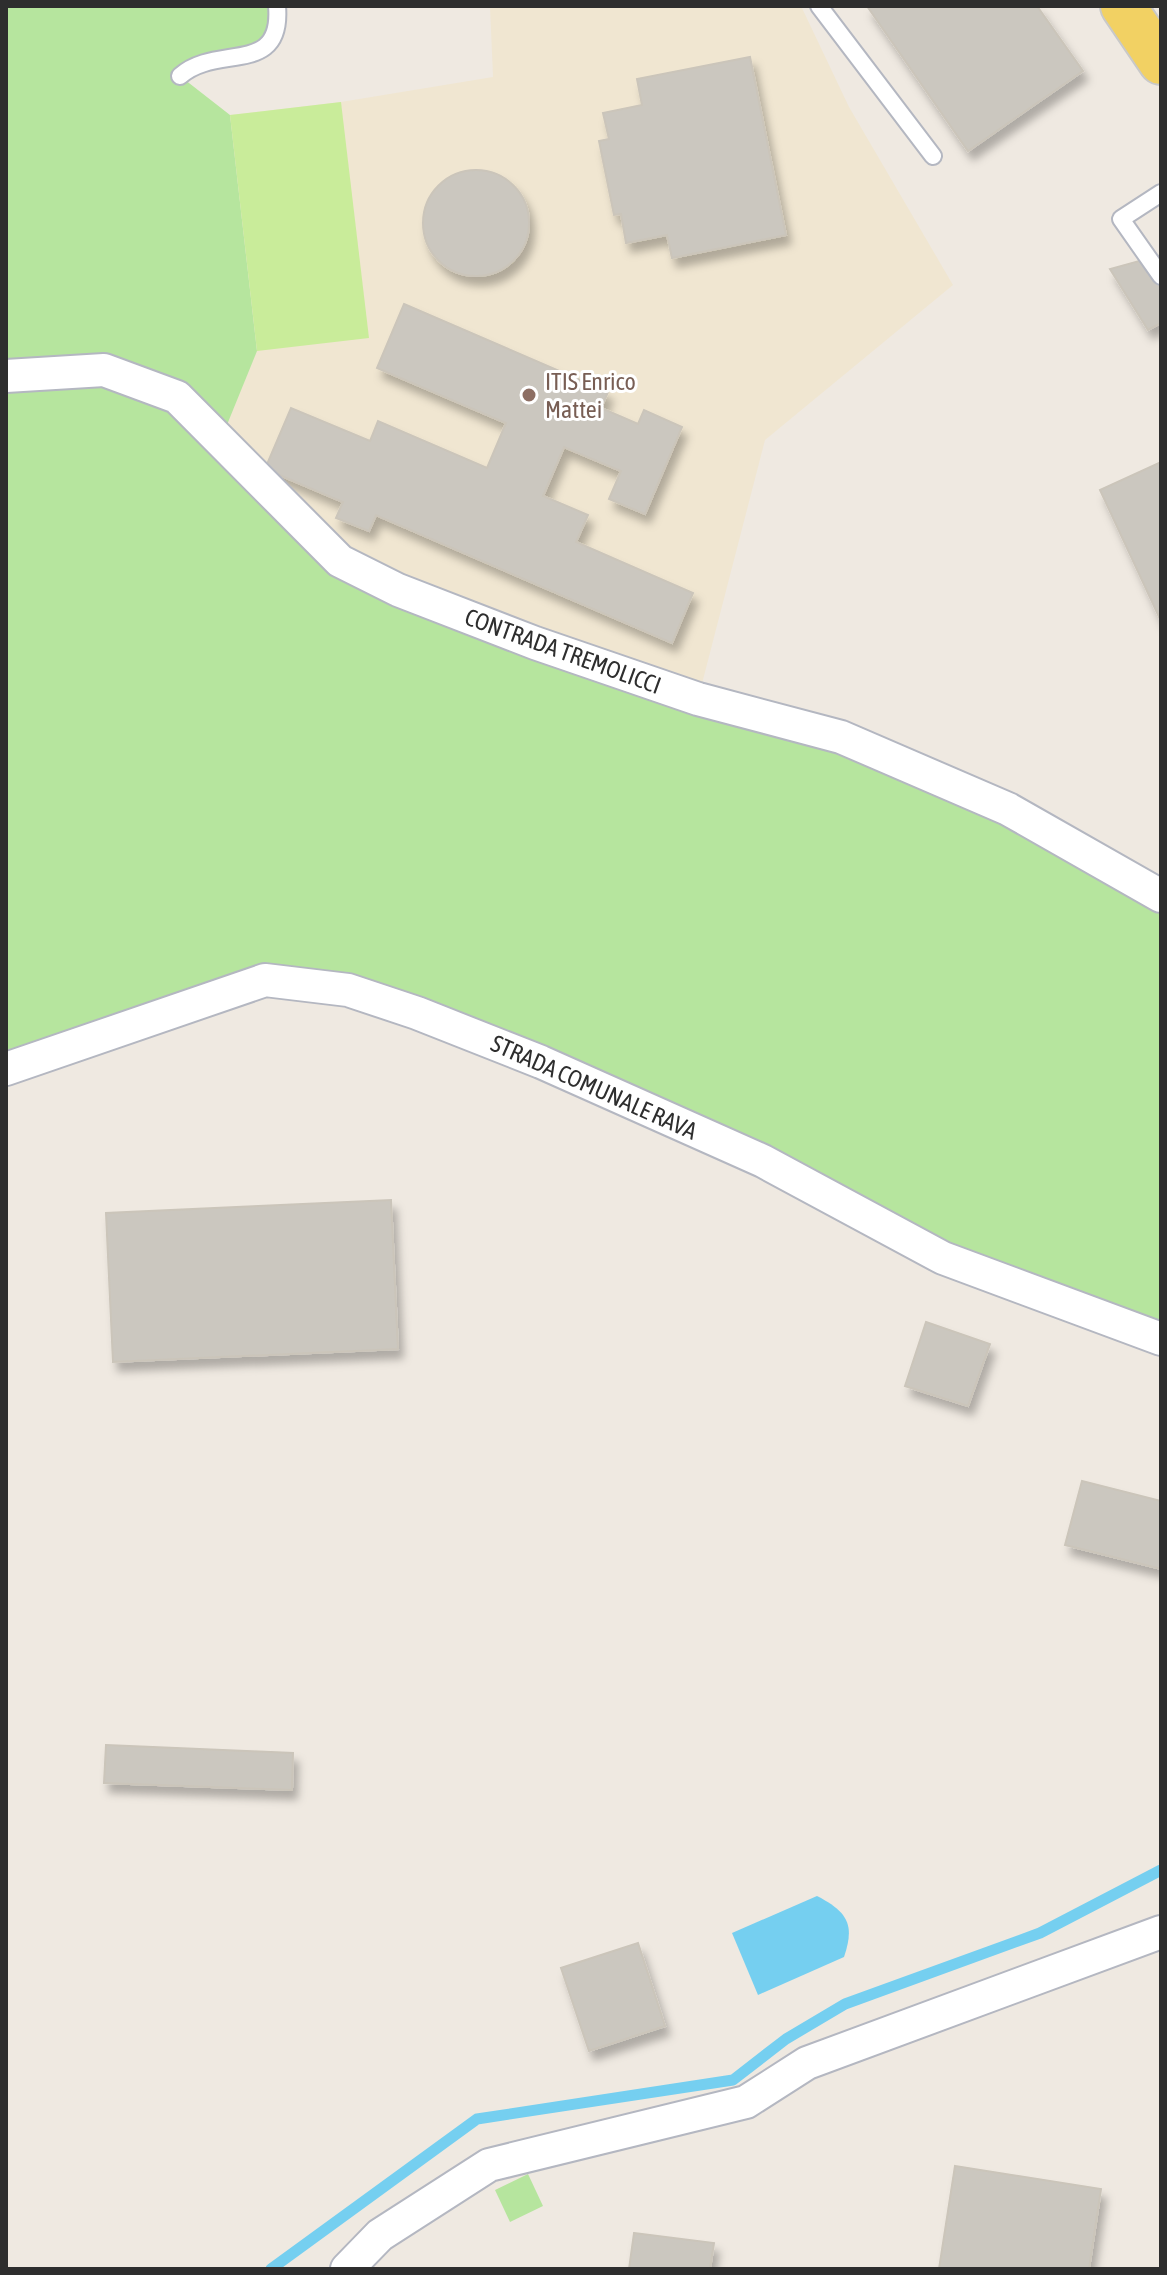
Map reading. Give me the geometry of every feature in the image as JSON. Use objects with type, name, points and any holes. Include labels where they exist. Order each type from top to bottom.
[{"type":"main road","points":[[1123,6],[1161,62]]},
{"type":"street","name":"CONTRADA TREMOLICCI","points":[[6,376],[104,370],[177,397],[340,561],[363,573],[398,590],[521,638],[683,694],[841,737],[1008,809],[1161,896]]},
{"type":"street","name":"STRADA COMUNALE RAVA","points":[[6,1069],[265,980],[348,990],[417,1013],[541,1062],[763,1161],[943,1258],[1161,1339]]},
{"type":"street","points":[[347,2269],[380,2235],[489,2165],[746,2102],[807,2063],[1161,1932]]},
{"type":"lane","points":[[180,76],[191,66],[257,51],[273,42],[279,28],[277,6]]},
{"type":"lane","points":[[819,6],[933,156]]},
{"type":"lane","points":[[1161,193],[1121,219],[1161,276]]},
{"type":"shaded area","name":"ITIS Enrico Mattei","points":[[490,6],[801,6],[849,107],[953,285],[765,440],[698,699],[398,590],[220,442],[257,350],[230,115],[341,102],[493,77]]},
{"type":"green space","points":[[6,6],[277,6],[273,42],[180,76],[230,115],[257,351],[220,442],[340,561],[841,737],[1161,895],[1161,1339],[541,1062],[265,980],[6,1069]]},
{"type":"green space","points":[[341,102],[369,338],[257,351],[230,115]]},
{"type":"green space","points":[[528,2174],[543,2206],[510,2222],[495,2190]]},
{"type":"water","points":[[817,1896],[836,1908],[846,1920],[849,1936],[844,1957],[758,1995],[732,1933]]},
{"type":"building","points":[[867,6],[1037,6],[1083,71],[968,151]]},
{"type":"building","points":[[750,57],[786,235],[672,258],[667,235],[626,243],[621,214],[614,215],[599,141],[609,139],[603,113],[642,105],[637,79]]},
{"type":"building","points":[[476,170],[496,174],[513,186],[525,203],[529,223],[525,243],[513,260],[496,272],[476,276],[456,272],[439,260],[427,243],[423,223],[427,203],[439,186],[456,174]]},
{"type":"building","points":[[1161,255],[1161,323],[1148,330],[1110,269]]},
{"type":"building","points":[[404,304],[608,392],[601,408],[638,424],[644,410],[682,427],[645,514],[609,499],[621,471],[564,447],[543,496],[588,515],[576,542],[693,593],[672,643],[376,515],[369,531],[336,518],[343,502],[265,469],[291,408],[370,441],[378,421],[487,468],[506,423],[377,368]]},
{"type":"building","points":[[1161,462],[1161,621],[1100,490]]},
{"type":"building","points":[[391,1200],[398,1349],[113,1362],[106,1213]]},
{"type":"building","points":[[926,1322],[990,1344],[968,1406],[905,1386]]},
{"type":"building","points":[[1082,1481],[1161,1501],[1161,1569],[1065,1545]]},
{"type":"building","points":[[106,1745],[293,1753],[292,1790],[104,1783]]},
{"type":"building","points":[[638,1943],[665,2026],[589,2051],[561,1968]]},
{"type":"building","points":[[955,2166],[1101,2189],[1089,2269],[939,2269]]},
{"type":"building","points":[[634,2233],[714,2243],[710,2269],[629,2269]]},
{"type":"waterway","points":[[271,2269],[477,2119],[733,2080],[786,2039],[845,2004],[1040,1933],[1161,1870]]},
{"type":"place","name":"ITIS Enrico Mattei","points":[[529,395]]}]
